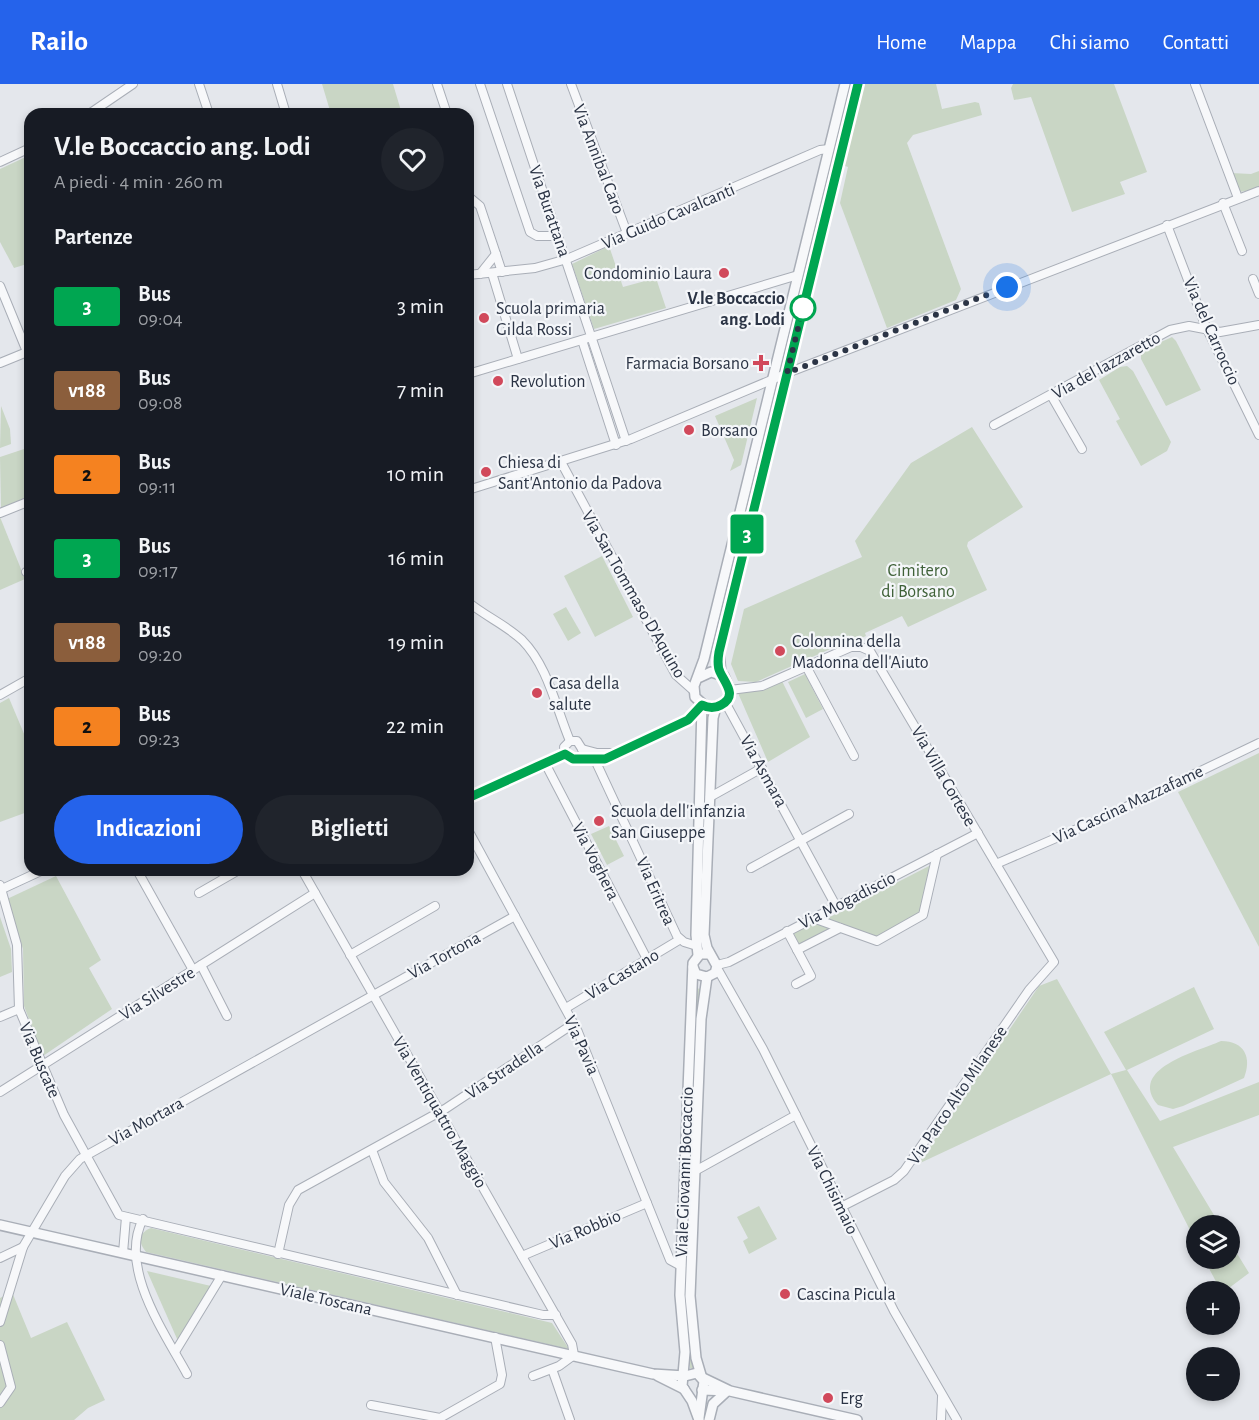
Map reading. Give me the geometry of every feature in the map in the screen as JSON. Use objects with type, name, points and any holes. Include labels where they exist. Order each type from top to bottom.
[{"type":"street","points":[[98,108],[133,84]]},
{"type":"street","points":[[199,84],[207,108]]},
{"type":"street","points":[[277,84],[284,108]]},
{"type":"street","points":[[437,84],[445,108]]},
{"type":"street","points":[[480,84],[530,232],[558,236]]},
{"type":"street","name":"Via Burattana","points":[[507,84],[626,441]]},
{"type":"street","name":"Via Annibal Caro","points":[[571,84],[627,233]]},
{"type":"street","points":[[702,705],[694,691],[845,84]]},
{"type":"street","points":[[721,674],[719,652],[858,84]]},
{"type":"street","points":[[1196,84],[1238,198]]},
{"type":"street","name":"Via Guido Cavalcanti","points":[[474,274],[542,267],[567,259],[820,150],[829,149]]},
{"type":"street","points":[[0,162],[24,151]]},
{"type":"street","points":[[474,488],[626,441],[787,373],[1259,191]]},
{"type":"street","points":[[474,201],[479,205],[502,272]]},
{"type":"street","points":[[1223,203],[1242,251]]},
{"type":"street","name":"Via del Carroccio","points":[[1167,225],[1208,330],[1259,435]]},
{"type":"street","points":[[480,274],[496,254]]},
{"type":"street","points":[[492,273],[518,358]]},
{"type":"street","points":[[474,372],[798,275]]},
{"type":"street","points":[[1253,279],[1259,294]]},
{"type":"street","points":[[0,289],[24,346]]},
{"type":"street","name":"Via del lazzaretto","points":[[994,425],[1166,331],[1189,326],[1220,332],[1259,325]]},
{"type":"street","points":[[582,339],[616,444]]},
{"type":"street","points":[[0,363],[24,356]]},
{"type":"street","points":[[1051,395],[1082,449]]},
{"type":"street","name":"Via San Tommaso D'Aquino","points":[[561,462],[675,672],[694,691]]},
{"type":"street","points":[[0,513],[24,503]]},
{"type":"street","points":[[474,606],[517,636],[535,656],[570,741]]},
{"type":"street","name":"Via Villa Cortese","points":[[730,690],[762,686],[853,647],[870,651],[1054,962]]},
{"type":"street","points":[[806,666],[854,756]]},
{"type":"street","points":[[698,678],[711,672],[721,674],[726,679],[730,690],[725,702],[716,707],[702,705]]},
{"type":"street","points":[[0,695],[24,681]]},
{"type":"street","name":"Via Asmara","points":[[725,702],[836,906]]},
{"type":"street","points":[[570,741],[564,747],[565,754],[573,759],[579,757],[595,760],[688,720],[702,705]]},
{"type":"street","name":"Viale Giovanni Boccaccio","points":[[685,1376],[680,1295],[693,967],[698,950],[702,705]]},
{"type":"street","points":[[693,967],[696,974],[713,971],[704,935],[712,720],[716,707]]},
{"type":"street","points":[[570,741],[579,743],[582,749],[579,757]]},
{"type":"street","name":"Via Cascina Mazzafame","points":[[996,864],[1079,828],[1259,743]]},
{"type":"street","points":[[582,749],[597,753],[615,753]]},
{"type":"street","points":[[474,795],[565,754]]},
{"type":"street","name":"Via Eritrea","points":[[595,760],[679,940],[698,950]]},
{"type":"street","name":"Via Voghera","points":[[545,763],[647,959]]},
{"type":"street","points":[[710,797],[762,768]]},
{"type":"street","points":[[751,868],[849,814]]},
{"type":"street","name":"Via Mogadiscio","points":[[713,971],[978,833]]},
{"type":"street","name":"Via Pavia","points":[[474,841],[566,1008],[671,1261],[681,1266]]},
{"type":"street","points":[[813,918],[877,941],[922,916],[937,854]]},
{"type":"street","points":[[1,887],[28,876]]},
{"type":"street","points":[[141,876],[227,1016]]},
{"type":"street","points":[[199,893],[229,876]]},
{"type":"street","name":"Via Ventiquattro Maggio","points":[[308,876],[315,893],[350,955],[572,1343],[574,1355]]},
{"type":"street","name":"Via Buscate","points":[[1,887],[17,945],[19,1009],[62,1111],[116,1212],[126,1217]]},
{"type":"street","name":"Via Silvestre","points":[[0,1092],[315,893]]},
{"type":"street","points":[[350,955],[435,906]]},
{"type":"street","name":"Via Tortona","points":[[373,994],[515,916]]},
{"type":"street","points":[[797,950],[840,928]]},
{"type":"street","points":[[787,931],[811,976],[796,984]]},
{"type":"street","name":"Via Castano","points":[[566,1008],[679,940]]},
{"type":"street","points":[[698,950],[709,954]]},
{"type":"street","name":"Via Parco Alto Milanese","points":[[841,1207],[894,1180],[904,1171],[1029,990],[1054,962]]},
{"type":"street","name":"Viale Giovanni Boccaccio","points":[[702,1376],[696,1358],[690,1300],[701,1019],[713,971]]},
{"type":"street","name":"Via Chisimaio","points":[[713,971],[726,984],[796,1115],[894,1311],[956,1419]]},
{"type":"street","name":"Via Mortara","points":[[0,1322],[23,1247],[67,1173],[86,1156],[373,994]]},
{"type":"street","points":[[0,1017],[19,1009]]},
{"type":"street","name":"Via Stradella","points":[[278,1254],[288,1208],[294,1194],[440,1112],[573,1024]]},
{"type":"street","points":[[695,1171],[796,1115]]},
{"type":"street","points":[[372,1150],[385,1185],[428,1238],[457,1295]]},
{"type":"street","name":"Via Robbio","points":[[522,1256],[647,1203]]},
{"type":"street","points":[[123,1252],[126,1217]]},
{"type":"street","name":"Viale Toscana","points":[[126,1217],[143,1219],[278,1254],[457,1295],[545,1315],[556,1315]]},
{"type":"street","points":[[143,1219],[136,1237],[136,1256],[145,1293],[187,1374]]},
{"type":"street","name":"Viale Toscana","points":[[0,1225],[653,1374],[685,1376]]},
{"type":"street","points":[[0,1258],[23,1247]]},
{"type":"street","points":[[175,1352],[222,1275]]},
{"type":"street","points":[[371,1405],[440,1419],[500,1384],[502,1375],[495,1338]]},
{"type":"street","points":[[0,1345],[11,1387],[0,1403]]},
{"type":"street","points":[[533,1376],[552,1369],[574,1355]]},
{"type":"street","points":[[552,1369],[570,1420]]},
{"type":"street","points":[[699,1420],[682,1382],[685,1376],[692,1372],[729,1391]]},
{"type":"street","name":"Viale Toscana","points":[[653,1374],[685,1391]]},
{"type":"street","points":[[699,1420],[702,1376]]},
{"type":"street","points":[[685,1391],[694,1395],[702,1390],[729,1391],[857,1420]]},
{"type":"street","points":[[709,1420],[713,1404],[729,1391]]},
{"type":"street","name":"Via Chisimaio","points":[[940,1418],[942,1396]]},
{"type":"green space","points":[[322,84],[393,84],[400,108],[329,108]]},
{"type":"green space","points":[[862,84],[936,84],[942,109],[975,102],[979,103],[982,115],[913,135],[907,143],[961,289],[956,300],[887,328],[840,203],[848,167],[842,165]]},
{"type":"green space","points":[[1013,84],[1114,84],[1147,172],[1120,182],[1125,194],[1072,212],[1031,97],[1014,100],[1011,88]]},
{"type":"green space","points":[[24,158],[24,265],[14,268],[0,242],[0,169]]},
{"type":"green space","points":[[1259,171],[1259,189],[1239,192],[1231,173],[1251,174]]},
{"type":"green space","points":[[609,246],[623,287],[656,278],[666,308],[594,329],[572,264]]},
{"type":"green space","points":[[1172,337],[1201,390],[1166,406],[1141,359],[1141,351]]},
{"type":"green space","points":[[1127,366],[1133,371],[1171,442],[1167,451],[1141,466],[1116,421],[1120,419],[1099,380],[1120,367]]},
{"type":"green space","points":[[757,398],[741,465],[730,471],[734,460],[715,416]]},
{"type":"green space","points":[[1,406],[10,429],[11,444],[0,448]]},
{"type":"green space","name":"Cimitero di Borsano","points":[[972,427],[1023,507],[968,542],[967,546],[987,590],[908,627],[902,616],[865,633],[866,636],[857,640],[855,638],[756,682],[738,681],[731,664],[744,609],[862,557],[855,541],[911,463]]},
{"type":"green space","points":[[24,449],[24,498],[1,508],[0,457]]},
{"type":"green space","points":[[0,517],[24,579],[0,590]]},
{"type":"green space","points":[[602,556],[633,617],[595,637],[564,576]]},
{"type":"green space","points":[[566,607],[581,633],[568,641],[553,614]]},
{"type":"green space","points":[[805,674],[823,709],[806,718],[788,682]]},
{"type":"green space","points":[[782,681],[810,737],[768,762],[738,693],[758,690]]},
{"type":"green space","points":[[9,698],[24,734],[24,813],[0,822],[0,703]]},
{"type":"green space","points":[[1259,753],[1259,947],[1178,792]]},
{"type":"green space","points":[[609,826],[624,856],[607,865],[591,834]]},
{"type":"green space","points":[[929,866],[931,868],[919,914],[877,937],[826,919]]},
{"type":"green space","points":[[56,876],[101,960],[89,968],[112,1009],[43,1056],[24,1006],[23,949],[7,899]]},
{"type":"green space","points":[[0,917],[11,949],[12,972],[0,977]]},
{"type":"green space","points":[[814,923],[830,929],[797,945],[792,934]]},
{"type":"green space","points":[[1057,979],[1111,1074],[918,1164],[1039,986]]},
{"type":"green space","points":[[1194,987],[1214,1029],[1127,1070],[1160,1121],[1259,1082],[1259,1115],[1173,1147],[1214,1215],[1186,1215],[1186,1222],[1111,1074],[1126,1070],[1104,1032]]},
{"type":"green space","points":[[694,988],[702,989],[686,1304],[694,1368],[690,1368],[684,1304],[696,1018]]},
{"type":"green space","points":[[1221,1041],[1241,1047],[1247,1058],[1244,1078],[1183,1106],[1173,1109],[1158,1105],[1151,1092],[1151,1081],[1158,1072],[1182,1057]]},
{"type":"green space","points":[[759,1206],[777,1239],[749,1254],[743,1241],[748,1238],[737,1217]]},
{"type":"green space","points":[[151,1228],[552,1323],[569,1349],[146,1252],[141,1238],[144,1232]]},
{"type":"green space","points":[[1240,1258],[1249,1273],[1238,1281],[1216,1281],[1209,1269],[1240,1269]]},
{"type":"green space","points":[[147,1271],[211,1286],[178,1341]]},
{"type":"green space","points":[[12,1292],[31,1338],[67,1322],[105,1400],[88,1408],[74,1420],[0,1420],[0,1298]]},
{"type":"bus line","name":"3","points":[[474,795],[565,754],[570,759],[579,757],[605,759],[688,720],[697,713],[702,705],[712,708],[722,705],[729,696],[729,684],[720,670],[719,652],[858,84]]},
{"type":"place","name":"Condominio Laura","points":[[724,273]]},
{"type":"place","name":"V.le Boccaccio ang. Lodi","points":[[803,308]]},
{"type":"place","name":"Scuola primaria Gilda Rossi","points":[[484,318]]},
{"type":"place","name":"Farmacia Borsano","points":[[761,363]]},
{"type":"place","name":"Revolution","points":[[498,381]]},
{"type":"place","name":"Borsano","points":[[689,430]]},
{"type":"place","name":"Chiesa di Sant'Antonio da Padova","points":[[486,472]]},
{"type":"place","name":"Colonnina della Madonna dell'Aiuto","points":[[780,651]]},
{"type":"place","name":"Casa della salute","points":[[537,693]]},
{"type":"place","name":"Scuola dell'infanzia San Giuseppe","points":[[599,821]]},
{"type":"place","name":"Cascina Picula","points":[[785,1294]]},
{"type":"place","name":"Erg","points":[[828,1398]]},
{"type":"route","points":[[803,308],[787,373],[1007,287]]}]
